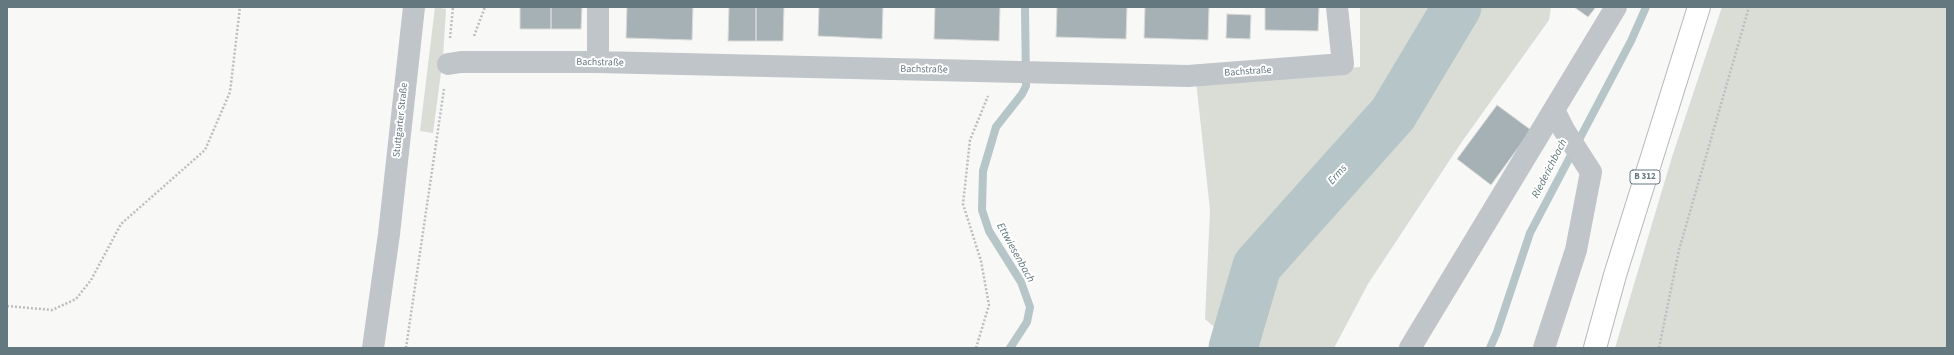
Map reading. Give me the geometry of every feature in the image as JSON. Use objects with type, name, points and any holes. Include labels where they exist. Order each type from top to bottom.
[{"type":"highway","name":"B 312","points":[[1595,348],[1620,260],[1699,7]]},
{"type":"street","name":"Stuttgarter Straße","points":[[373,348],[389,234],[414,7]]},
{"type":"street","points":[[598,7],[598,62]]},
{"type":"street","name":"Bachstraße","points":[[448,64],[598,62],[1188,76],[1342,64],[1337,7]]},
{"type":"street","points":[[1410,348],[1616,7]]},
{"type":"street","points":[[1544,348],[1576,250],[1591,172],[1564,130],[1554,110]]},
{"type":"path","points":[[7,306],[52,310],[76,299],[91,280],[121,224],[205,150],[230,92],[240,7]]},
{"type":"path","points":[[406,348],[448,64],[453,7]]},
{"type":"path","points":[[1659,348],[1679,250],[1749,7]]},
{"type":"path","points":[[976,348],[989,305],[981,261],[963,204],[970,140],[1002,72]]},
{"type":"shaded area","points":[[435,7],[446,9],[443,57],[433,133],[420,131]]},
{"type":"shaded area","points":[[1360,7],[1551,7],[1549,20],[1461,143],[1368,284],[1334,348],[1238,348],[1205,319],[1210,210],[1196,81],[1360,67]]},
{"type":"shaded area","points":[[1722,7],[1947,7],[1947,348],[1615,348],[1672,157]]},
{"type":"building","points":[[520,7],[551,7],[551,29],[520,29]]},
{"type":"building","points":[[551,7],[582,7],[581,29],[551,29]]},
{"type":"building","points":[[627,7],[693,7],[692,40],[626,38]]},
{"type":"building","points":[[729,7],[756,7],[756,41],[728,41]]},
{"type":"building","points":[[756,7],[784,7],[783,41],[756,41]]},
{"type":"building","points":[[819,7],[883,7],[882,39],[818,36]]},
{"type":"building","points":[[935,7],[1000,7],[999,41],[934,39]]},
{"type":"building","points":[[1057,7],[1127,7],[1126,39],[1056,37]]},
{"type":"building","points":[[1145,7],[1209,7],[1208,40],[1144,38]]},
{"type":"building","points":[[1265,7],[1319,7],[1318,31],[1265,30]]},
{"type":"building","points":[[1574,7],[1596,7],[1588,17]]},
{"type":"building","points":[[1227,14],[1251,15],[1250,39],[1226,38]]},
{"type":"building","points":[[1497,105],[1531,130],[1491,185],[1457,159]]},
{"type":"waterway","name":"Ettwiesenbach","points":[[1010,348],[1027,322],[1030,307],[1021,282],[989,231],[982,210],[983,171],[996,127],[1022,94],[1026,86],[1025,7]]},
{"type":"waterway","name":"Erms","points":[[1233,348],[1257,266],[1393,114],[1457,7]]},
{"type":"waterway","name":"Riederichbach","points":[[1490,348],[1497,332],[1530,233],[1631,41],[1646,7]]}]
